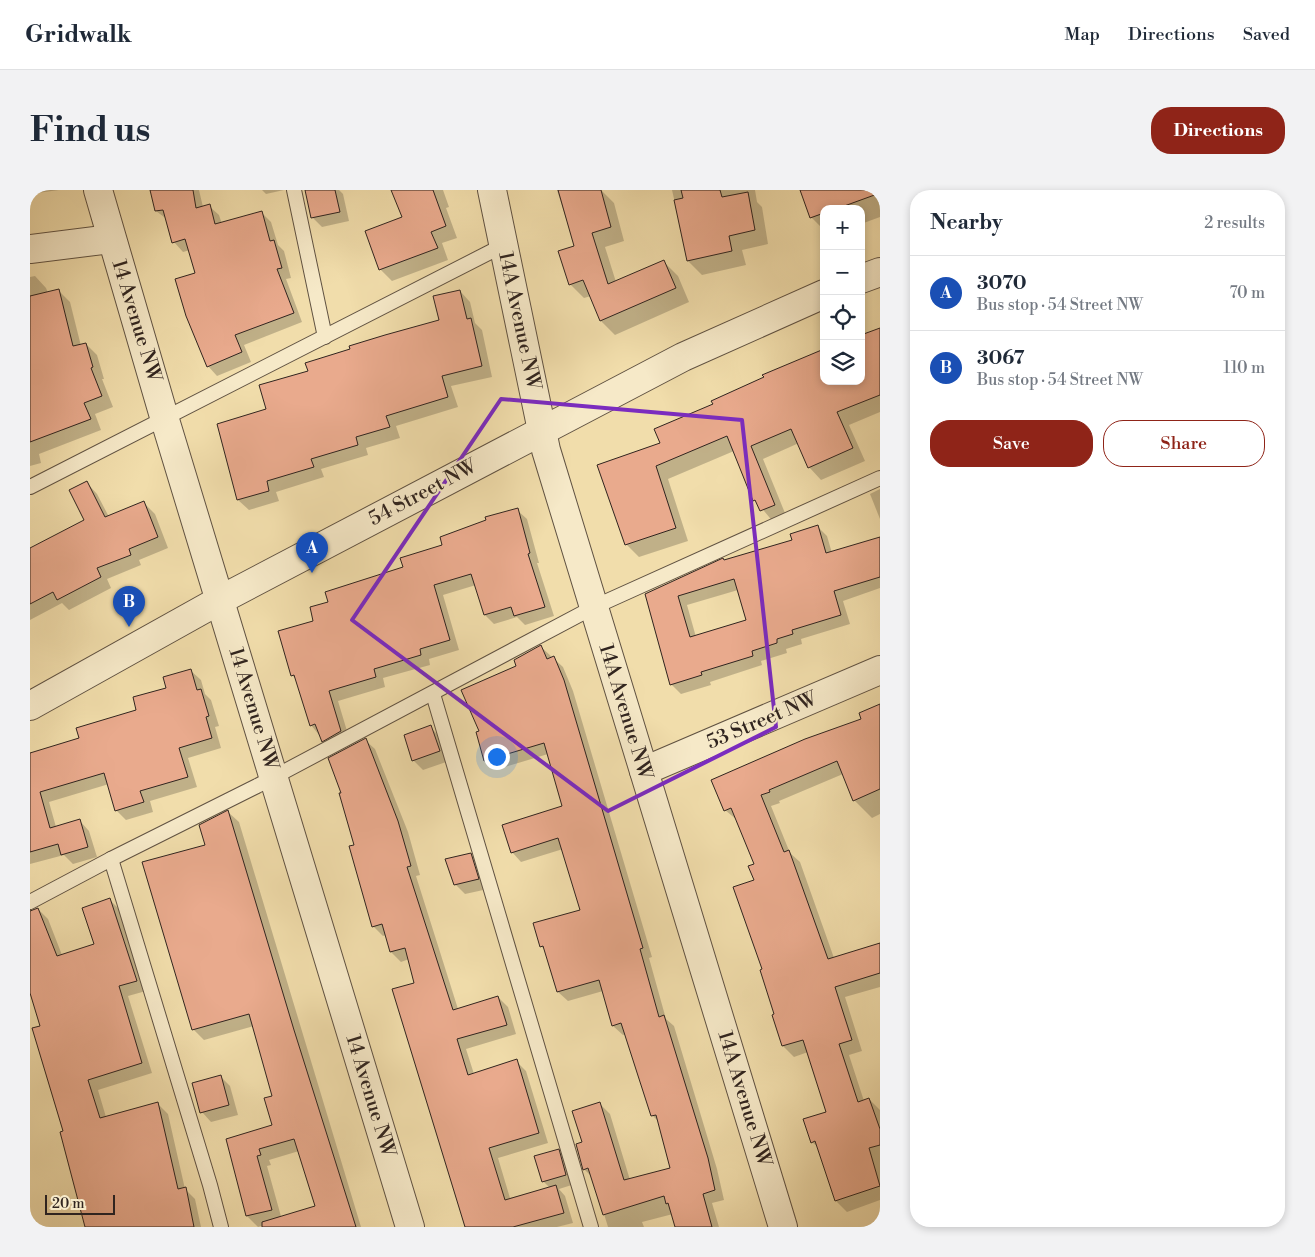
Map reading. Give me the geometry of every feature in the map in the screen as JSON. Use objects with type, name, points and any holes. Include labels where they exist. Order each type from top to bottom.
[{"type":"street","name":"14 Avenue NW","points":[[98,190],[165,420],[410,1227]]},
{"type":"street","name":"14A Avenue NW","points":[[492,190],[546,450],[783,1227]]},
{"type":"street","points":[[30,250],[111,239]]},
{"type":"street","points":[[865,278],[880,272]]},
{"type":"street","name":"54 Street NW","points":[[30,706],[220,600],[542,430],[683,357],[822,295]]},
{"type":"street","name":"53 Street NW","points":[[644,771],[880,670]]},
{"type":"lane","points":[[294,190],[326,337]]},
{"type":"lane","points":[[30,487],[165,420],[504,245]]},
{"type":"lane","points":[[30,902],[432,694],[594,607],[880,478]]},
{"type":"lane","points":[[432,694],[591,1227]]},
{"type":"lane","points":[[110,859],[210,1184],[220,1227]]},
{"type":"highlighted area","points":[[501,399],[742,420],[776,727],[608,811],[352,620]]},
{"type":"building","points":[[150,190],[193,190],[196,208],[210,204],[215,224],[262,211],[270,241],[274,240],[282,268],[277,269],[294,313],[235,335],[242,352],[207,367],[186,316],[175,279],[195,273],[185,239],[172,243],[163,210],[155,211]]},
{"type":"building","points":[[305,190],[335,190],[340,212],[311,218]]},
{"type":"building","points":[[391,190],[433,190],[446,226],[431,232],[438,248],[379,270],[365,231],[402,217]]},
{"type":"building","points":[[558,190],[601,190],[611,227],[592,233],[608,284],[664,260],[676,288],[600,321],[583,280],[569,285],[558,251],[574,246]]},
{"type":"building","points":[[681,190],[720,190],[722,197],[748,192],[755,230],[729,236],[732,251],[687,261],[674,200],[683,198]]},
{"type":"building","points":[[800,190],[880,190],[880,193],[847,205],[820,205],[820,214],[810,218]]},
{"type":"building","points":[[59,289],[73,346],[86,343],[93,367],[91,368],[102,396],[84,403],[91,419],[30,442],[30,296]]},
{"type":"building","points":[[460,290],[467,319],[471,318],[482,366],[442,376],[448,397],[386,416],[390,427],[356,437],[358,445],[311,459],[314,467],[267,481],[269,491],[237,500],[217,424],[266,409],[259,385],[308,371],[305,363],[350,349],[349,346],[439,320],[433,296]]},
{"type":"building","points":[[880,328],[880,395],[837,412],[853,448],[808,468],[791,429],[751,446],[775,505],[760,511],[755,500],[753,501],[727,436],[656,466],[676,528],[625,545],[597,465],[660,443],[654,429],[713,404],[711,401],[764,377],[762,375],[820,351],[820,385],[865,385],[865,334]]},
{"type":"building","points":[[87,481],[105,517],[144,501],[158,537],[129,549],[131,555],[97,568],[101,577],[57,600],[53,592],[30,604],[30,548],[84,520],[69,490]]},
{"type":"building","points":[[518,508],[530,553],[528,554],[545,607],[514,616],[511,607],[484,615],[471,574],[434,585],[450,640],[420,649],[421,655],[374,669],[376,677],[329,691],[341,731],[322,742],[315,724],[310,726],[294,675],[291,676],[278,631],[313,621],[310,607],[328,602],[325,592],[403,567],[400,558],[442,545],[440,537],[486,520],[485,517]]},
{"type":"building","points":[[818,525],[826,553],[880,537],[880,577],[834,591],[841,615],[792,630],[793,634],[777,639],[777,643],[752,651],[753,656],[701,672],[702,675],[670,685],[645,594],[723,558],[724,560],[792,540],[790,534]],"holes":[[[734,579],[746,620],[690,637],[678,596]]]},
{"type":"building","points":[[541,645],[547,659],[554,656],[564,680],[643,948],[640,949],[659,1017],[664,1015],[708,1158],[715,1190],[703,1194],[712,1227],[675,1227],[664,1196],[603,1215],[588,1168],[583,1170],[576,1144],[582,1142],[572,1111],[600,1102],[624,1180],[670,1168],[656,1115],[651,1116],[621,1023],[612,1026],[599,980],[557,992],[543,946],[540,947],[533,923],[580,910],[558,838],[511,853],[502,825],[562,806],[544,743],[484,761],[476,732],[479,731],[461,690],[516,666],[514,660]]},
{"type":"building","points":[[191,669],[197,690],[201,689],[209,716],[206,717],[212,738],[179,748],[188,777],[140,791],[144,802],[115,811],[104,773],[40,792],[50,828],[80,819],[88,847],[61,855],[58,844],[30,852],[30,753],[79,738],[76,728],[136,710],[133,697],[166,688],[163,677]]},
{"type":"building","points":[[880,704],[880,789],[853,801],[837,761],[761,795],[784,852],[789,850],[828,959],[880,943],[880,973],[835,987],[852,1040],[839,1044],[858,1102],[869,1098],[880,1129],[880,1145],[869,1148],[880,1186],[835,1201],[815,1141],[811,1143],[803,1119],[826,1112],[803,1040],[782,1046],[760,970],[762,969],[733,887],[754,880],[748,866],[754,864],[731,808],[724,811],[711,780],[805,739],[861,719],[859,713]]},
{"type":"building","points":[[431,725],[440,751],[412,761],[404,735]]},
{"type":"building","points":[[366,738],[398,821],[411,866],[407,867],[453,1010],[498,996],[507,1025],[457,1039],[468,1075],[517,1059],[539,1133],[489,1148],[505,1200],[556,1185],[564,1213],[513,1227],[465,1227],[392,989],[414,983],[405,948],[390,952],[382,924],[372,927],[349,846],[354,845],[339,793],[341,793],[328,758]]},
{"type":"building","points":[[228,810],[356,1227],[262,1227],[262,1222],[315,1206],[294,1139],[259,1149],[261,1155],[257,1156],[272,1210],[246,1216],[226,1139],[272,1125],[264,1098],[272,1096],[249,1014],[192,1030],[142,862],[205,845],[199,825]]},
{"type":"building","points":[[471,853],[479,879],[454,885],[445,859]]},
{"type":"building","points":[[110,898],[137,981],[119,986],[142,1063],[88,1080],[100,1118],[158,1102],[178,1189],[186,1187],[194,1227],[85,1227],[60,1132],[63,1131],[32,1028],[40,1026],[30,993],[30,911],[38,908],[57,956],[94,944],[82,908]]},
{"type":"building","points":[[221,1075],[229,1105],[200,1113],[192,1083]]},
{"type":"building","points":[[559,1149],[566,1175],[542,1182],[534,1156]]},
{"type":"place","name":"3070","points":[[312,573]]},
{"type":"place","name":"3067","points":[[129,627]]}]
